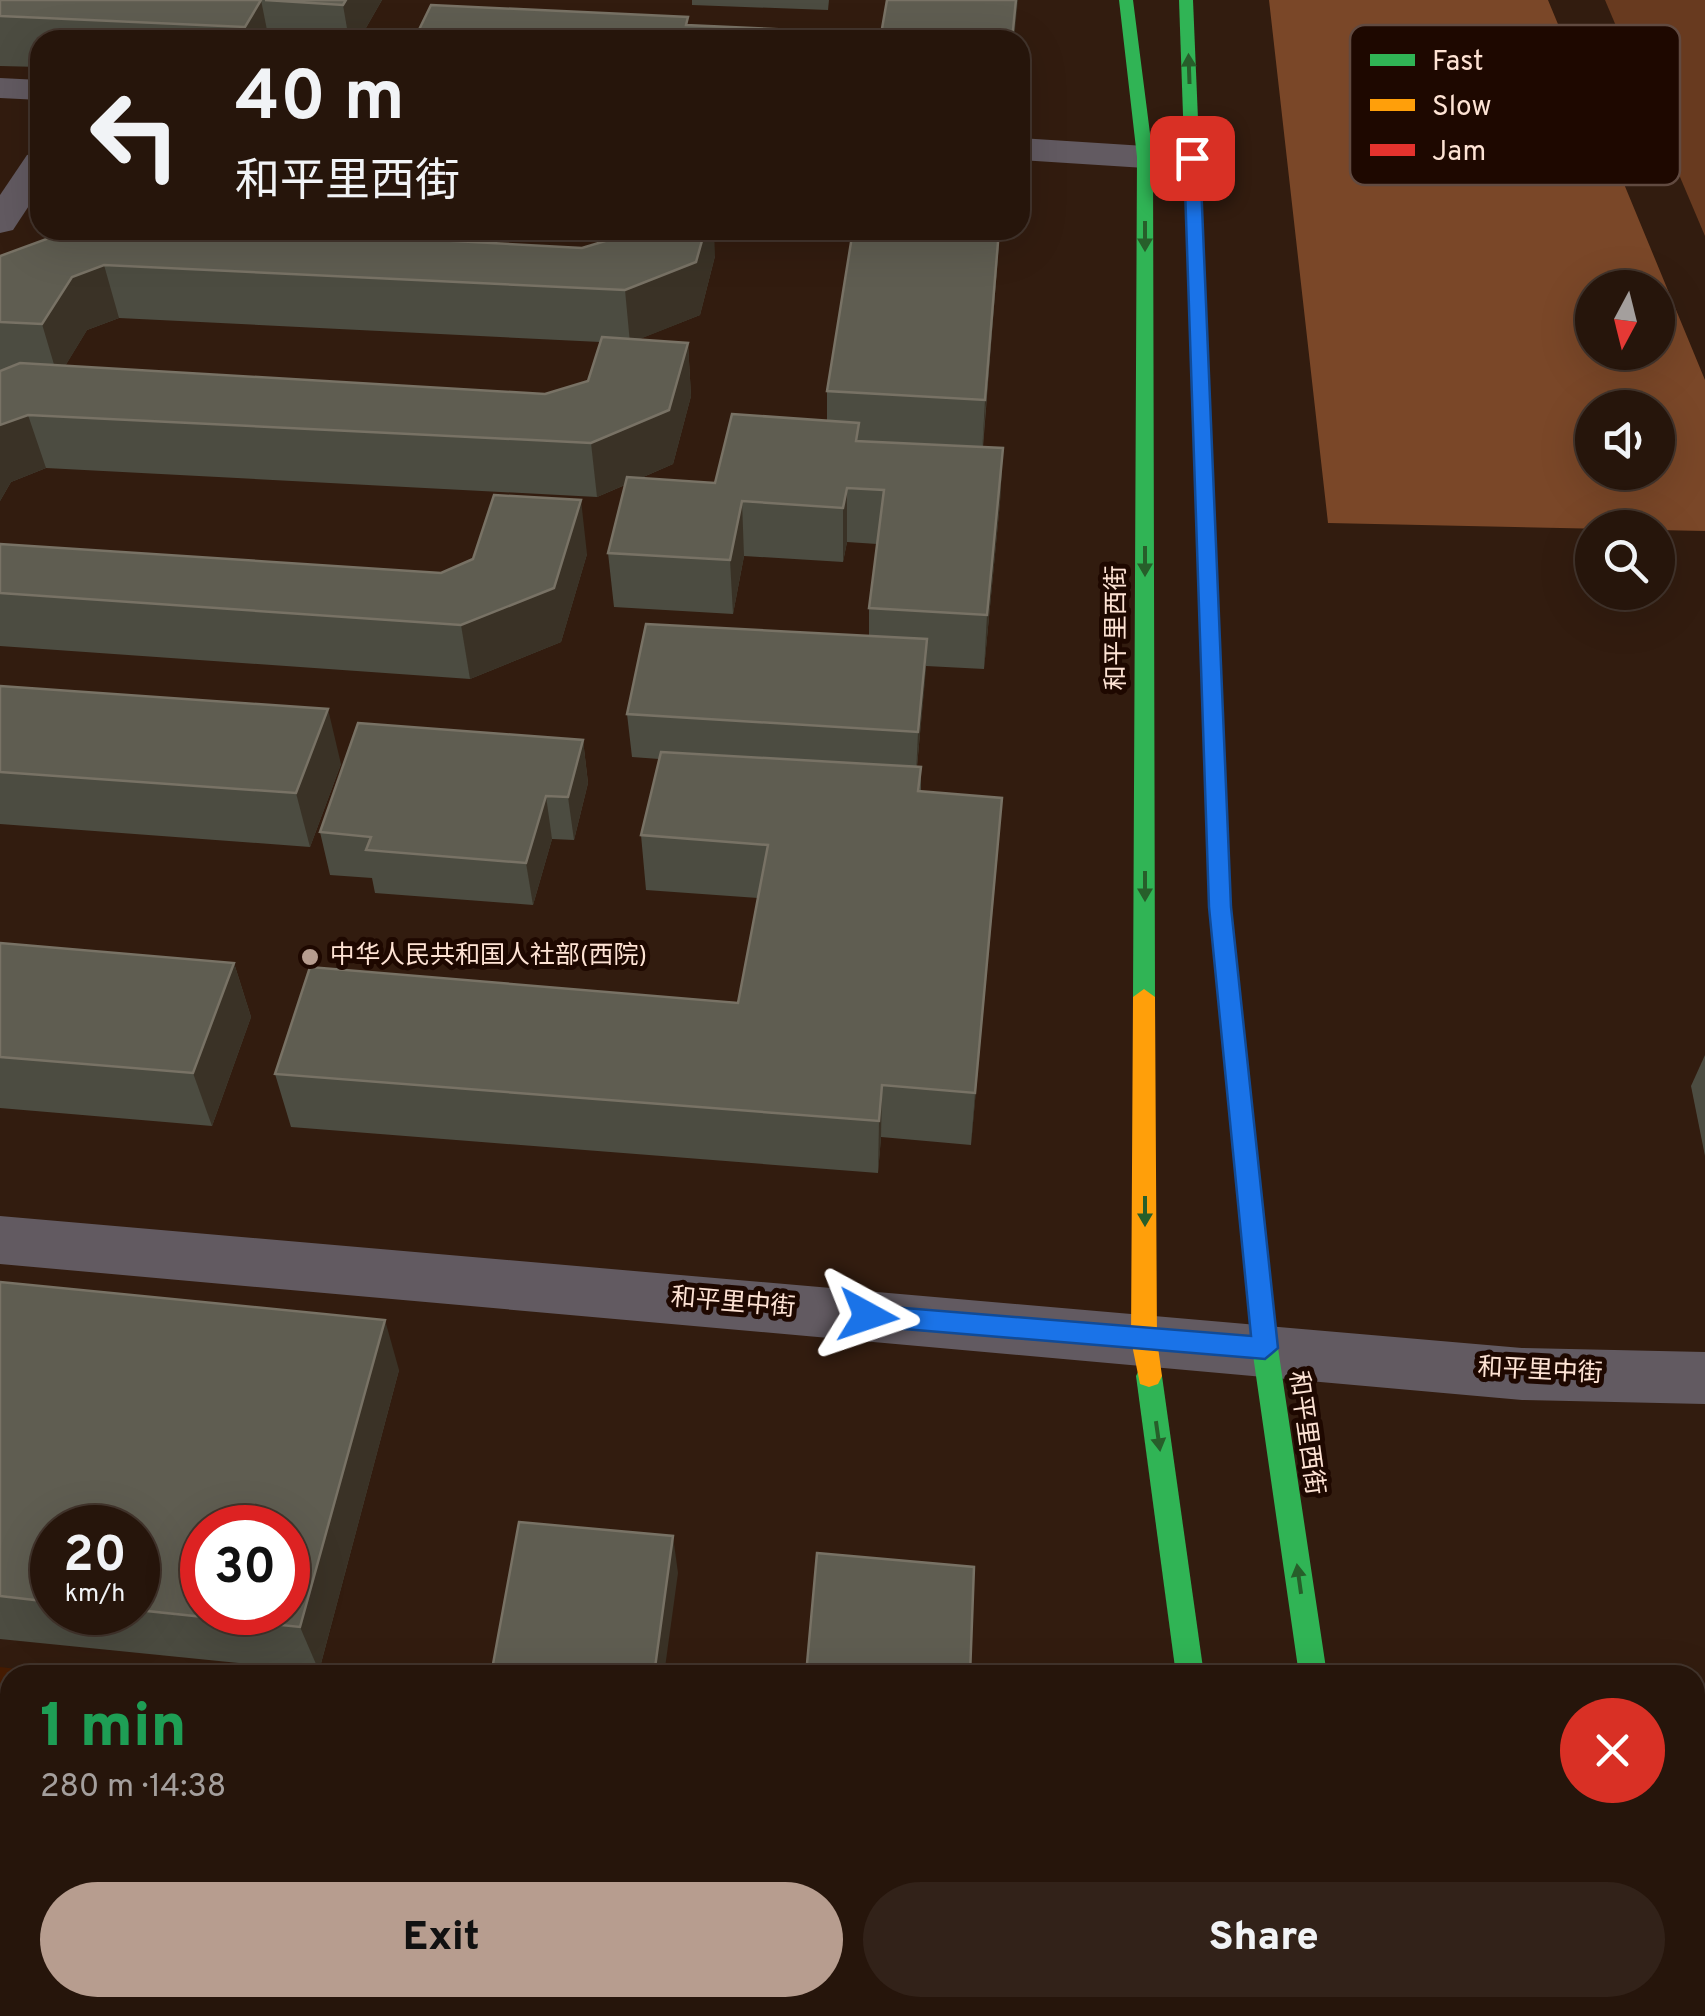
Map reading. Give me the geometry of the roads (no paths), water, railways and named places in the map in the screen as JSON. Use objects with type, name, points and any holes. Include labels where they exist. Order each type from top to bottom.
[{"type":"main road","name":"和平里西街","points":[[1126,0],[1146,157],[1144,1340],[1189,1665]]},
{"type":"main road","name":"和平里西街","points":[[1186,0],[1220,907],[1265,1348],[1312,1665]]},
{"type":"street","points":[[0,88],[30,90]]},
{"type":"street","points":[[1030,150],[1146,157]]},
{"type":"street","points":[[0,222],[30,178]]},
{"type":"street","name":"和平里中街","points":[[0,1240],[1265,1348],[1522,1374],[1705,1378]]},
{"type":"place","name":"中华人民共和国人社部(西院)","points":[[310,957]]}]
